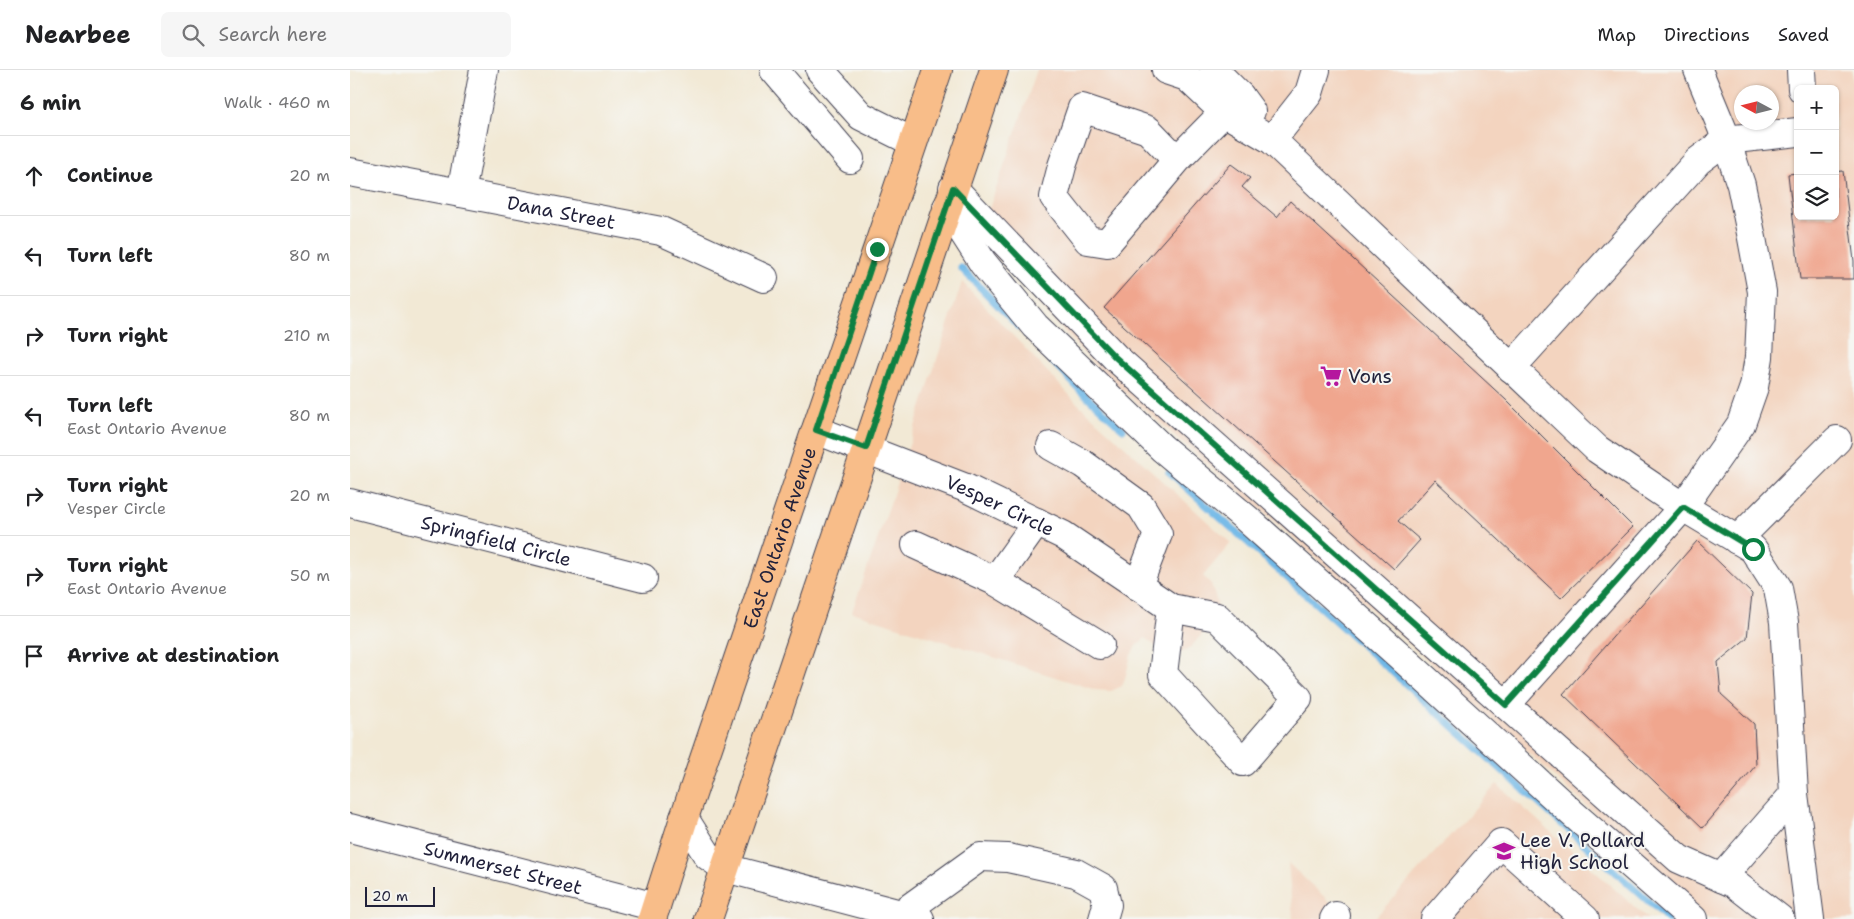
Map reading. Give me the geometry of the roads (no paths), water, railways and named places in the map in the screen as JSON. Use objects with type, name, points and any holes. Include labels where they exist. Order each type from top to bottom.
[{"type":"main road","name":"East Ontario Avenue","points":[[660,915],[684,818],[938,70]]},
{"type":"main road","points":[[708,919],[994,70]]},
{"type":"street","points":[[461,193],[484,70]]},
{"type":"street","points":[[774,70],[850,159]]},
{"type":"street","points":[[820,70],[861,116],[913,142]]},
{"type":"street","points":[[1214,70],[1232,104]]},
{"type":"street","points":[[1272,140],[1309,93],[1316,70]]},
{"type":"street","points":[[1506,705],[1683,507],[1741,424],[1754,387],[1759,357],[1762,292],[1741,185],[1726,140],[1698,70]]},
{"type":"street","points":[[1801,70],[1802,85]]},
{"type":"street","points":[[1181,72],[1232,104],[1272,140],[1597,449],[1683,507],[1753,549],[1778,588],[1784,622],[1794,794],[1810,919]]},
{"type":"street","points":[[1177,160],[1148,130],[1082,108],[1054,196],[1088,240],[1107,243],[1177,160],[1232,104]]},
{"type":"street","points":[[1511,368],[1698,161],[1726,140],[1794,132]]},
{"type":"street","name":"Dana Street","points":[[350,172],[661,231],[764,278]]},
{"type":"street","points":[[950,198],[1115,357],[1678,859],[1735,884],[1780,919]]},
{"type":"street","points":[[950,198],[982,263],[1035,326],[1155,441],[1247,519],[1565,807],[1693,919]]},
{"type":"street","name":"Vesper Circle","points":[[816,430],[966,488],[1063,535],[1171,608]]},
{"type":"street","points":[[1737,540],[1837,440]]},
{"type":"street","points":[[1052,446],[1083,464],[1141,506],[1158,534],[1138,586]]},
{"type":"street","name":"Springfield Circle","points":[[350,503],[643,578]]},
{"type":"street","points":[[995,581],[1036,522]]},
{"type":"street","points":[[916,545],[995,581],[1100,645]]},
{"type":"street","points":[[1171,608],[1217,617],[1298,698],[1243,762],[1162,674],[1171,608]]},
{"type":"street","points":[[1721,878],[1794,794]]},
{"type":"street","points":[[684,818],[708,856],[725,868],[911,917],[980,856],[1008,858],[1076,873],[1104,888],[1107,905],[1104,919]]},
{"type":"street","name":"Summerset Street","points":[[350,828],[660,915]]},
{"type":"street","points":[[1435,919],[1501,843],[1577,916]]},
{"type":"waterway","points":[[961,268],[1019,327]]},
{"type":"waterway","points":[[1049,358],[1081,391],[1123,429]]},
{"type":"waterway","points":[[1169,472],[1668,919]]},
{"type":"place","name":"Vons","points":[[1331,376]]},
{"type":"place","name":"Lee V. Pollard High School","points":[[1504,851]]}]
